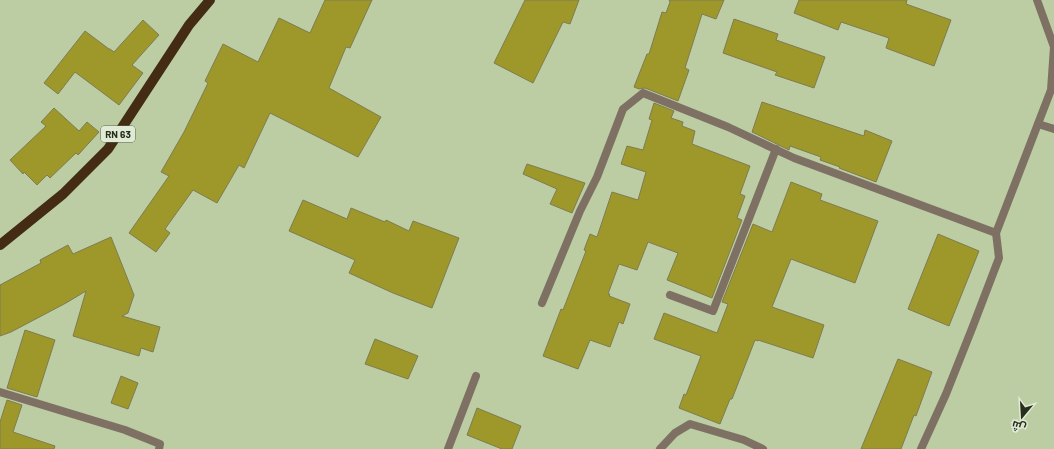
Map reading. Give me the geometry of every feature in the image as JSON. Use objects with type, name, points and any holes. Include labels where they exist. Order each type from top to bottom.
[{"type":"main road","name":"RN 63","points":[[0,245],[63,194],[108,149],[189,25],[210,0]]},
{"type":"street","points":[[920,449],[946,394],[999,258],[996,233],[1051,90],[1054,46],[1036,0]]},
{"type":"street","points":[[542,303],[580,211],[597,177],[623,109],[643,93],[728,126],[794,158],[996,233]]},
{"type":"street","points":[[1038,124],[1054,129]]},
{"type":"street","points":[[670,295],[713,311],[776,149]]},
{"type":"street","points":[[448,449],[476,376]]},
{"type":"street","points":[[0,392],[125,430],[160,444],[159,449]]},
{"type":"street","points":[[660,449],[675,434],[690,424],[744,440],[763,449]]},
{"type":"building","points":[[325,0],[372,0],[350,48],[346,47],[329,88],[381,117],[358,157],[270,113],[244,168],[239,165],[217,203],[193,190],[165,229],[170,233],[156,252],[129,233],[169,176],[161,172],[184,132],[208,83],[205,81],[223,44],[258,62],[279,18],[310,33]]},
{"type":"building","points":[[525,0],[579,0],[570,24],[563,22],[533,83],[494,63]]},
{"type":"building","points":[[669,0],[724,0],[716,19],[702,14],[685,68],[689,70],[678,101],[645,88],[639,89],[634,87],[647,54],[649,54],[662,12],[666,13],[670,2]]},
{"type":"building","points":[[799,0],[907,0],[906,4],[951,20],[934,66],[886,48],[889,38],[841,22],[838,30],[794,13]]},
{"type":"building","points":[[734,19],[778,34],[776,40],[825,57],[814,88],[775,75],[777,72],[723,53]]},
{"type":"building","points":[[143,20],[159,35],[132,65],[143,73],[119,105],[75,72],[58,94],[44,83],[85,31],[114,52]]},
{"type":"building","points":[[762,102],[864,136],[865,130],[892,141],[876,182],[820,160],[821,157],[790,146],[789,150],[752,132]]},
{"type":"building","points":[[654,103],[674,111],[671,118],[683,122],[682,126],[695,131],[692,144],[750,166],[740,194],[745,196],[737,218],[742,220],[712,298],[667,280],[678,253],[648,242],[637,270],[619,264],[608,294],[610,294],[609,296],[630,304],[623,324],[619,322],[610,347],[590,340],[578,369],[543,356],[586,251],[584,250],[590,234],[597,237],[612,192],[638,200],[646,172],[621,164],[627,146],[643,150],[652,120],[649,119]]},
{"type":"building","points":[[54,108],[79,131],[87,122],[99,132],[78,155],[76,153],[50,178],[47,175],[37,185],[24,172],[23,174],[10,160],[46,126],[41,122]]},
{"type":"building","points":[[527,164],[585,183],[572,213],[550,204],[557,189],[523,174]]},
{"type":"building","points":[[791,182],[822,194],[820,200],[878,221],[855,283],[791,259],[772,307],[824,325],[813,358],[755,340],[732,399],[730,399],[720,424],[679,408],[684,394],[686,395],[701,356],[654,339],[664,313],[717,333],[728,304],[722,302],[753,224],[772,232]]},
{"type":"building","points":[[303,200],[347,219],[351,208],[385,222],[386,220],[409,231],[413,221],[459,238],[432,308],[393,293],[349,273],[355,260],[289,231]]},
{"type":"building","points":[[938,234],[979,251],[949,326],[908,309]]},
{"type":"building","points":[[111,237],[134,295],[128,313],[122,316],[160,327],[153,352],[141,348],[139,356],[73,336],[86,291],[11,332],[0,336],[0,285],[41,263],[40,260],[68,245],[73,254]]},
{"type":"building","points":[[25,330],[55,340],[37,397],[7,388]]},
{"type":"building","points":[[375,339],[418,356],[408,379],[365,364]]},
{"type":"building","points":[[898,359],[932,372],[916,416],[914,415],[901,449],[861,449]]},
{"type":"building","points":[[121,376],[138,383],[128,409],[111,403]]},
{"type":"building","points":[[7,400],[22,405],[13,432],[55,446],[54,449],[0,449],[0,422]]},
{"type":"building","points":[[477,408],[521,426],[512,449],[502,449],[467,435]]}]
